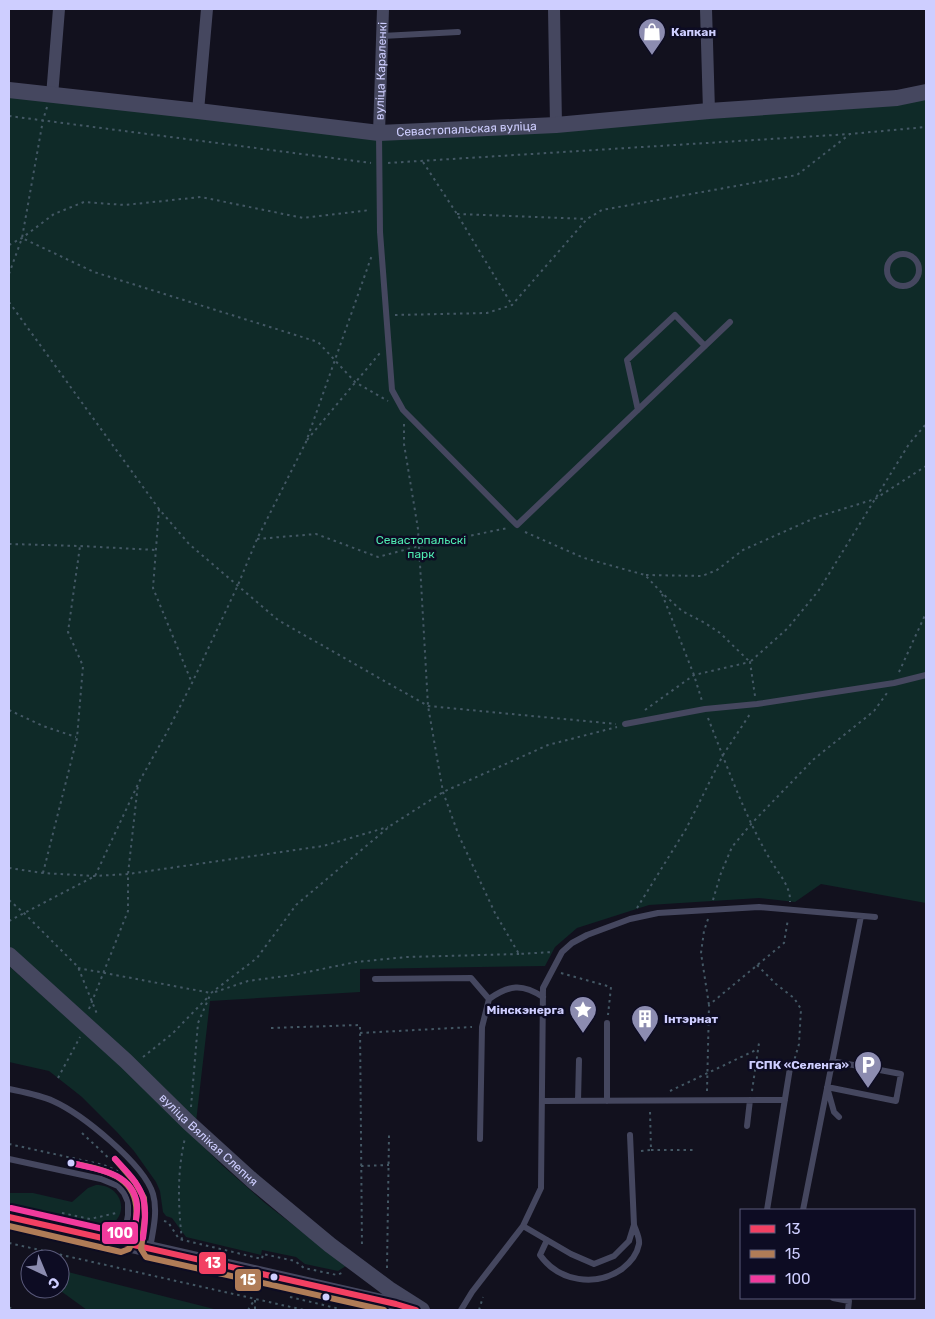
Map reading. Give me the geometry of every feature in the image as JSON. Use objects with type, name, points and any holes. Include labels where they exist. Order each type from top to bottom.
[{"type":"street","points":[[52,96],[59,9]]},
{"type":"street","points":[[198,110],[207,9]]},
{"type":"street","name":"вуліца Караленкі","points":[[379,133],[383,9]]},
{"type":"street","points":[[554,9],[556,125]]},
{"type":"street","points":[[706,9],[709,111]]},
{"type":"street","name":"Севастопальская вуліца","points":[[9,90],[198,110],[379,133],[556,125],[709,111],[897,98],[926,92]]},
{"type":"street","name":"вуліца Вялікая Слепня","points":[[9,955],[91,1020],[132,1067],[188,1123],[355,1269],[422,1310]]},
{"type":"street","points":[[9,1217],[353,1294],[416,1310]]},
{"type":"street","points":[[353,1294],[355,1269]]},
{"type":"lane","points":[[382,36],[458,32]]},
{"type":"lane","points":[[379,133],[380,232],[392,390],[403,410],[517,525],[730,322]]},
{"type":"lane","points":[[902,254],[913,257],[919,266],[919,276],[916,281],[908,286],[898,286],[887,275],[888,264],[892,259],[902,254]]},
{"type":"lane","points":[[919,266],[926,262]]},
{"type":"lane","points":[[638,410],[628,360],[676,315],[705,346]]},
{"type":"lane","points":[[625,724],[705,709],[757,704],[894,683],[926,675]]},
{"type":"lane","points":[[461,1310],[472,1292],[523,1226],[541,1188],[543,988],[562,952],[587,934],[630,919],[658,913],[759,907],[875,917]]},
{"type":"lane","points":[[802,1209],[861,916]]},
{"type":"lane","points":[[375,979],[471,978],[489,998]]},
{"type":"lane","points":[[480,1138],[482,1027],[489,998],[502,990],[513,987],[531,989],[543,997]]},
{"type":"lane","points":[[606,1101],[607,1023]]},
{"type":"lane","points":[[578,1101],[579,1060]]},
{"type":"lane","points":[[827,1087],[896,1101],[901,1074],[832,1061]]},
{"type":"lane","points":[[767,1209],[789,1066]]},
{"type":"lane","points":[[827,1087],[834,1112],[839,1117]]},
{"type":"lane","points":[[9,1089],[53,1101],[90,1123],[138,1170],[150,1186],[154,1201],[154,1224],[150,1249]]},
{"type":"lane","points":[[747,1126],[750,1100]]},
{"type":"lane","points":[[542,1101],[785,1100]]},
{"type":"lane","points":[[546,1240],[540,1255],[546,1264],[560,1273],[576,1279],[592,1280],[611,1277],[636,1257],[639,1242],[634,1225],[630,1135]]},
{"type":"lane","points":[[9,1159],[101,1179],[118,1186],[128,1202],[128,1215],[123,1243]]},
{"type":"lane","points":[[523,1226],[571,1254],[594,1264],[614,1256],[629,1241],[634,1225]]},
{"type":"lane","points":[[838,1299],[849,1301],[848,1310]]},
{"type":"path","points":[[9,274],[22,238],[43,120],[52,96]]},
{"type":"path","points":[[387,316],[487,313],[512,304],[587,219],[602,210],[797,175],[850,134]]},
{"type":"path","points":[[422,161],[512,304]]},
{"type":"path","points":[[9,245],[22,238],[54,214],[84,202],[125,205],[201,197],[303,218],[380,208]]},
{"type":"path","points":[[457,214],[587,219]]},
{"type":"path","points":[[9,921],[95,876],[139,782],[192,683],[238,585],[257,539],[306,442],[380,232]]},
{"type":"path","points":[[22,238],[94,272],[318,342],[355,382],[403,410],[404,444],[418,529],[428,706],[443,792],[459,836],[495,913],[519,954]]},
{"type":"path","points":[[9,302],[159,509],[189,544],[278,620],[428,706],[625,724]]},
{"type":"path","points":[[306,442],[389,343]]},
{"type":"path","points":[[132,1067],[172,1034],[211,993],[257,958],[296,904],[390,826],[443,792],[548,745],[625,724],[694,675],[750,662],[788,628],[819,590],[909,444],[926,424]]},
{"type":"path","points":[[257,539],[316,534],[378,557],[419,546],[517,525],[523,531],[584,558],[645,575],[702,576],[717,570],[743,550],[817,517],[875,499],[926,466]]},
{"type":"path","points":[[159,509],[152,588],[192,683]]},
{"type":"path","points":[[9,544],[156,550]]},
{"type":"path","points":[[44,873],[77,738],[83,666],[68,632],[80,546]]},
{"type":"path","points":[[630,919],[686,829],[722,755],[757,704],[750,662],[720,633],[682,611],[645,575]]},
{"type":"path","points":[[708,1100],[709,1005],[701,953],[704,931],[721,873],[732,847],[752,823],[814,760],[874,711],[894,683],[926,613]]},
{"type":"path","points":[[9,710],[43,726],[77,738]]},
{"type":"path","points":[[91,1020],[91,1003],[128,910],[128,874],[139,782]]},
{"type":"path","points":[[709,1005],[784,943],[790,893],[764,849],[752,823]]},
{"type":"path","points":[[9,868],[44,873],[95,876],[128,874],[323,846],[390,826]]},
{"type":"path","points":[[9,900],[78,968],[91,1003],[91,1020],[79,1038],[58,1078]]},
{"type":"path","points":[[78,968],[211,993],[248,981],[293,975],[356,962],[407,957],[562,952]]},
{"type":"path","points":[[755,1066],[789,1066],[799,1044],[801,1009],[794,998],[776,984],[757,965]]},
{"type":"path","points":[[551,971],[611,987],[607,1023]]},
{"type":"path","points":[[182,1240],[178,1204],[181,1157],[191,1114],[198,1023],[211,993]]},
{"type":"path","points":[[271,1028],[360,1025],[362,1248]]},
{"type":"path","points":[[360,1032],[482,1027]]},
{"type":"path","points":[[750,1100],[759,1044]]},
{"type":"path","points":[[651,1150],[650,1101],[758,1049]]},
{"type":"path","points":[[82,1134],[125,1172],[136,1187],[142,1204],[141,1217]]},
{"type":"path","points":[[387,1268],[389,1135]]},
{"type":"path","points":[[9,1144],[104,1165],[119,1171],[136,1187]]},
{"type":"path","points":[[641,1159],[641,1150],[696,1150]]},
{"type":"path","points":[[361,1166],[388,1165]]},
{"type":"path","points":[[62,1213],[90,1219],[116,1213]]},
{"type":"path","points":[[164,1221],[168,1222],[179,1239],[182,1240],[262,1258],[263,1254],[295,1261],[304,1268],[337,1276],[355,1269]]},
{"type":"path","points":[[9,1242],[304,1310]]},
{"type":"path","points":[[290,1297],[339,1310]]},
{"type":"path","points":[[480,1310],[483,1297]]},
{"type":"path","points":[[248,1310],[255,1299]]},
{"type":"path","points":[[255,1299],[255,1310]]},
{"type":"path","points":[[9,1307],[13,1310]]},
{"type":"green space","name":"Севастопальскі парк","points":[[9,96],[378,137],[926,97],[926,903],[821,884],[795,902],[759,898],[649,905],[577,928],[555,947],[545,966],[360,969],[360,992],[210,1001],[196,1122],[9,946]]},
{"type":"green space","points":[[9,966],[123,1067],[223,1166],[265,1203],[346,1266],[338,1271],[305,1264],[296,1257],[262,1250],[261,1255],[186,1237],[172,1218],[166,1216],[163,1212],[160,1191],[156,1182],[134,1151],[82,1097],[49,1071],[9,1062]]},
{"type":"green space","points":[[96,1185],[105,1186],[113,1190],[121,1203],[118,1217],[105,1228],[9,1208],[9,1193],[33,1193],[72,1202],[88,1188]]},
{"type":"green space","points":[[70,1273],[218,1310],[87,1310],[70,1298]]},
{"type":"transit line","name":"15","points":[[115,1159],[135,1182],[144,1198],[145,1217],[141,1249],[146,1257],[384,1310]]},
{"type":"transit line","name":"100","points":[[11,1208],[143,1238],[145,1212],[142,1194],[132,1178],[115,1159]]},
{"type":"transit line","name":"15","points":[[9,1226],[121,1252],[129,1249],[136,1219],[136,1204],[133,1193],[118,1177],[107,1172],[71,1163]]},
{"type":"transit line","name":"100","points":[[71,1163],[102,1170],[129,1185],[134,1193],[137,1204],[134,1232]]},
{"type":"transit line","name":"13","points":[[9,1217],[416,1310]]},
{"type":"place","name":"Капкан","points":[[652,56]]},
{"type":"place","name":"Мінскэнерга","points":[[583,1034]]},
{"type":"place","name":"Інтэрнат","points":[[645,1043]]},
{"type":"place","name":"ГСПК «Селенга»","points":[[868,1089]]}]
